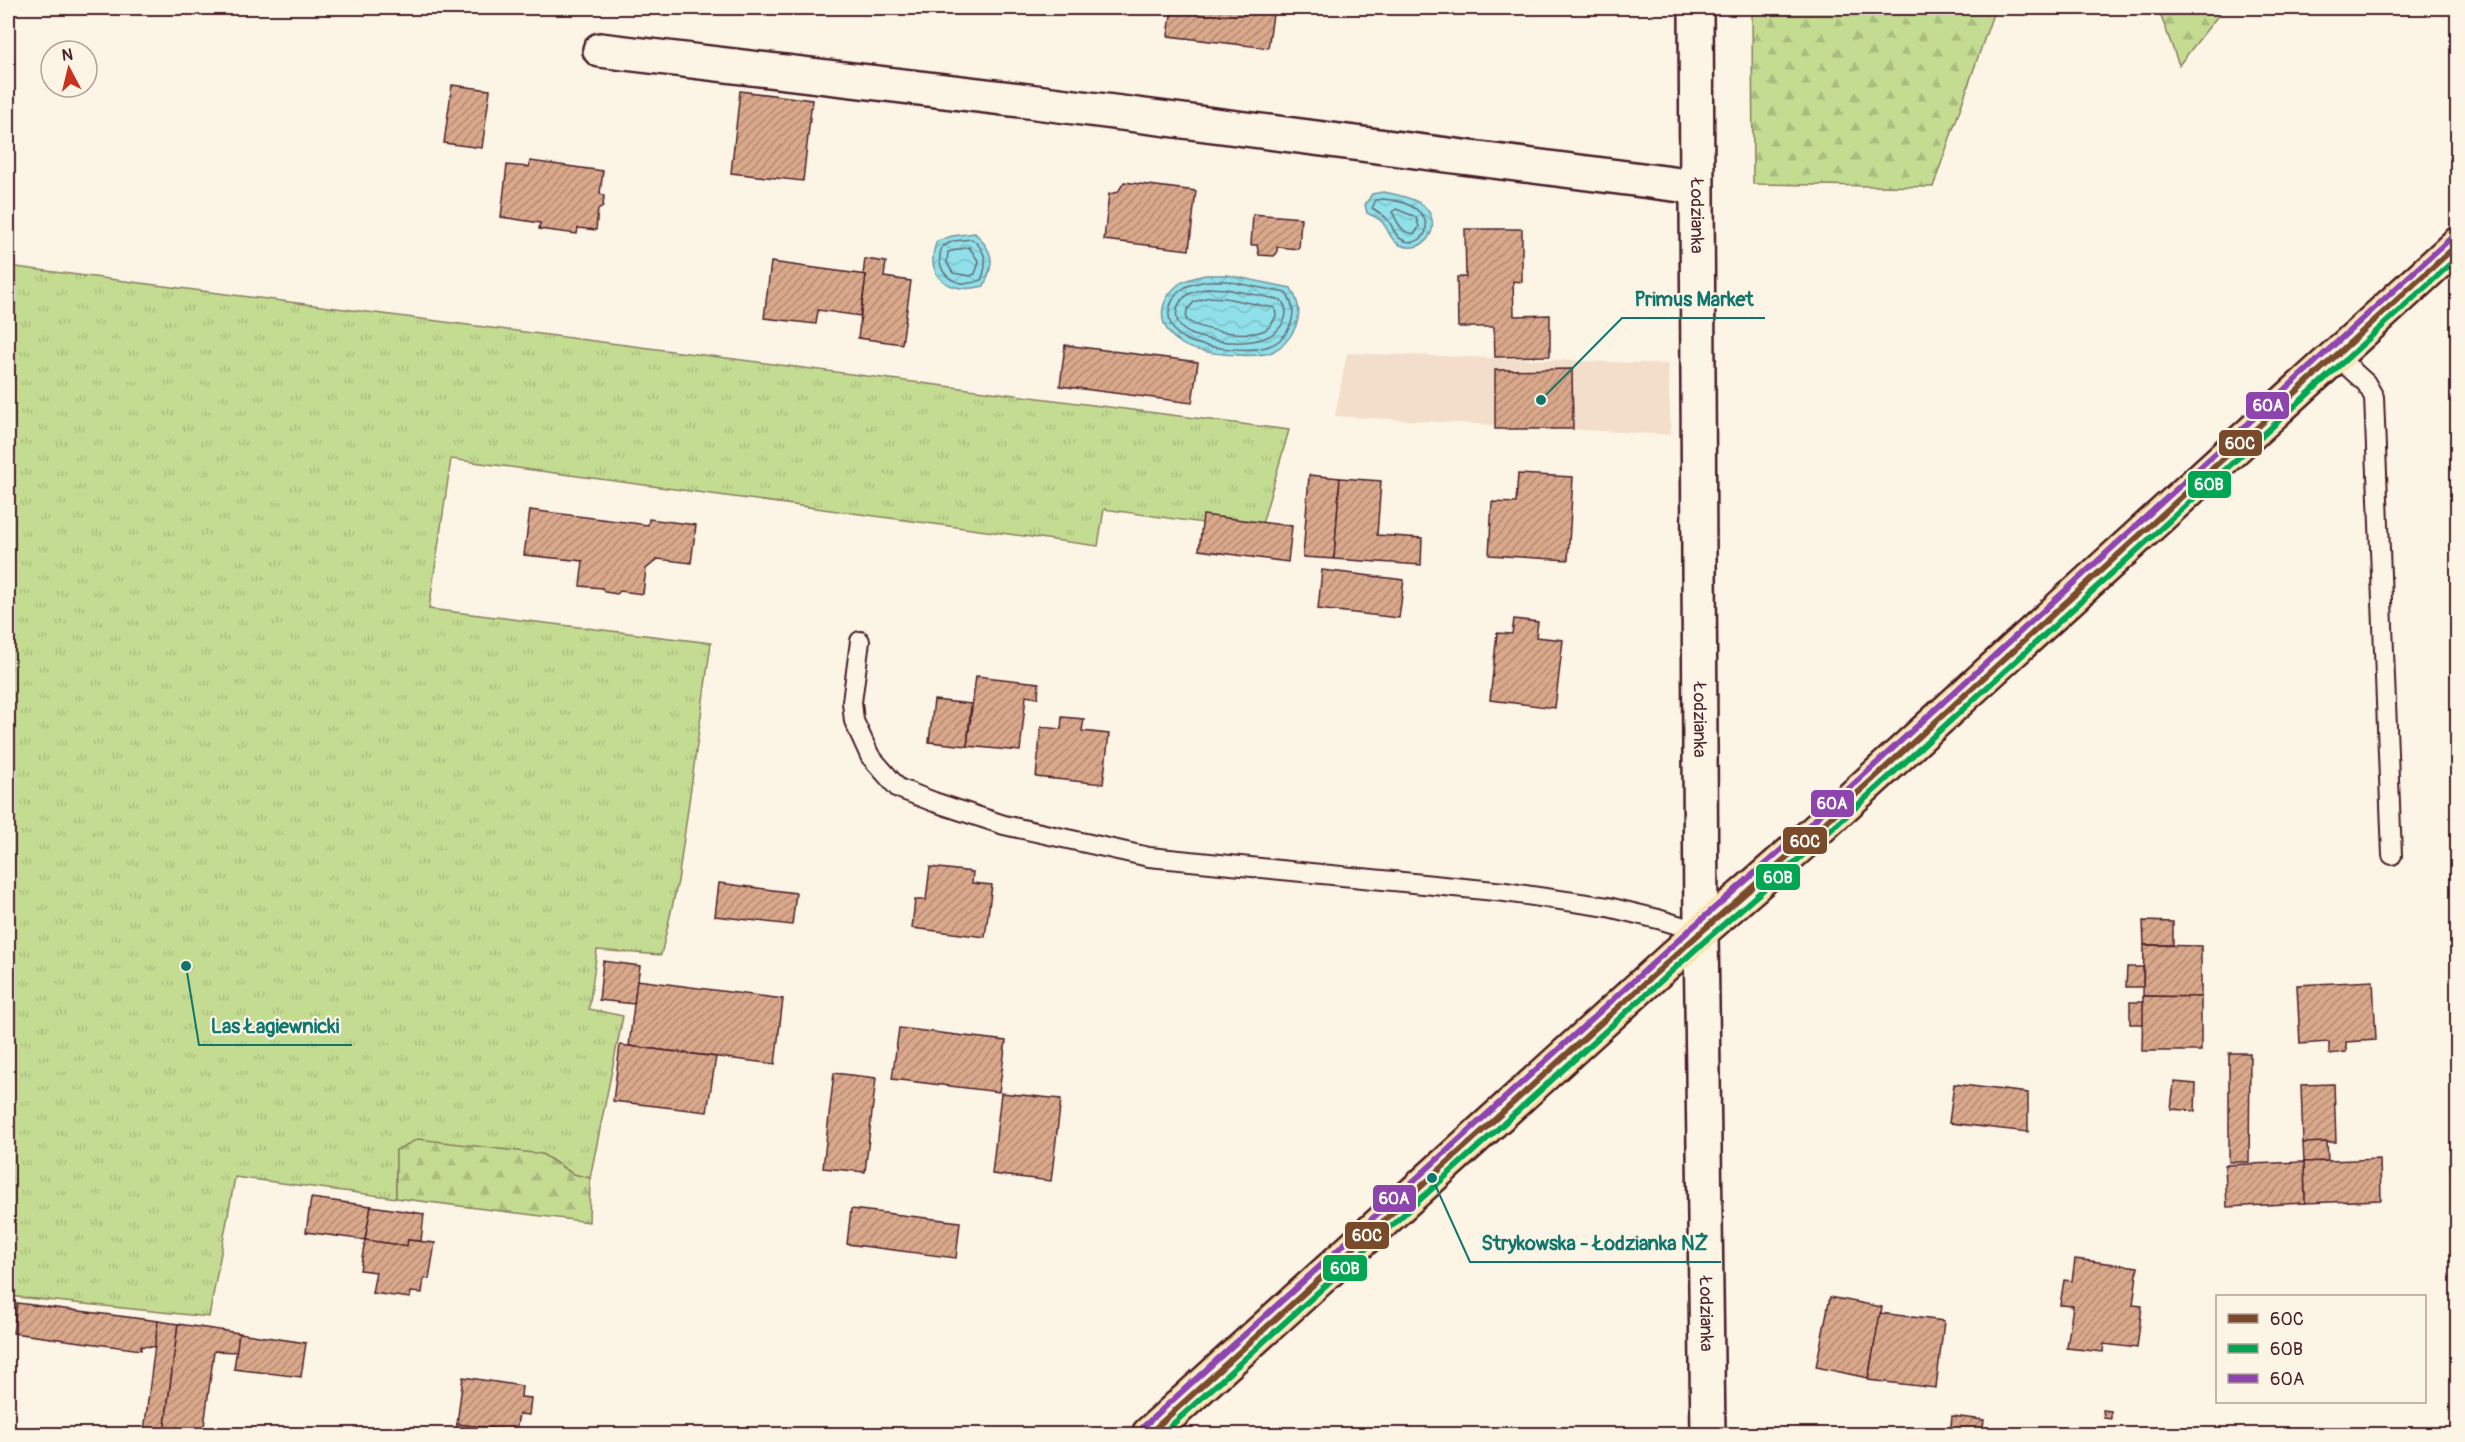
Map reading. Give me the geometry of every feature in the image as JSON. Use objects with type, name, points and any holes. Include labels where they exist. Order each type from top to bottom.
[{"type":"main road","points":[[1149,1434],[1701,932],[1789,856],[2457,244]]},
{"type":"street","name":"Łodzianka","points":[[1696,8],[1701,932],[1708,1434]]},
{"type":"street","points":[[600,50],[1028,101],[1696,187]]},
{"type":"lane","points":[[2336,355],[2366,383],[2374,397],[2392,855]]},
{"type":"lane","points":[[860,640],[852,702],[854,721],[870,756],[898,788],[934,802],[1004,825],[1149,857],[1504,892],[1608,907],[1701,932]]},
{"type":"shaded area","points":[[1347,353],[1668,364],[1671,435],[1335,416]]},
{"type":"green space","points":[[1752,8],[1995,8],[1933,187],[1753,184]]},
{"type":"green space","points":[[2158,8],[2224,8],[2179,65]]},
{"type":"green space","points":[[8,266],[1289,430],[1260,531],[1104,509],[1098,546],[451,459],[429,609],[711,643],[678,881],[661,955],[597,950],[589,1009],[623,1016],[590,1178],[573,1174],[542,1154],[396,1150],[396,1198],[235,1177],[209,1317],[8,1296]]},
{"type":"green space","points":[[418,1139],[542,1154],[573,1174],[590,1178],[589,1222],[396,1198],[396,1150]]},
{"type":"water","points":[[1383,192],[1412,199],[1426,208],[1431,216],[1432,231],[1423,243],[1409,247],[1400,245],[1392,238],[1381,221],[1367,213],[1365,205],[1372,194]]},
{"type":"water","points":[[975,233],[986,246],[991,258],[990,270],[984,286],[961,288],[942,281],[933,265],[933,254],[937,241],[952,236]]},
{"type":"water","points":[[1205,275],[1227,275],[1291,288],[1298,304],[1299,314],[1290,337],[1272,352],[1253,355],[1213,353],[1189,348],[1182,344],[1168,331],[1162,315],[1163,307],[1166,299],[1179,284]]},
{"type":"building","points":[[1172,8],[1274,8],[1268,48],[1168,36]]},
{"type":"building","points":[[452,85],[490,90],[482,148],[444,143]]},
{"type":"building","points":[[740,91],[812,100],[803,181],[731,173]]},
{"type":"building","points":[[530,161],[603,171],[600,193],[604,196],[603,206],[598,209],[596,230],[578,228],[577,234],[539,229],[540,223],[501,217],[507,165],[529,167]]},
{"type":"building","points":[[1124,182],[1196,191],[1189,250],[1104,240],[1109,194],[1118,192]]},
{"type":"building","points":[[1253,214],[1301,218],[1299,249],[1277,247],[1277,253],[1274,256],[1259,255],[1257,245],[1251,245]]},
{"type":"building","points":[[1465,229],[1522,229],[1522,282],[1513,281],[1514,316],[1550,315],[1550,356],[1495,357],[1494,327],[1458,327],[1457,277],[1466,277]]},
{"type":"building","points":[[865,259],[886,262],[884,277],[911,281],[902,344],[858,338],[866,275],[863,275]]},
{"type":"building","points":[[771,262],[866,275],[860,316],[818,310],[816,324],[764,318]]},
{"type":"building","points":[[1065,345],[1198,362],[1192,403],[1060,386]]},
{"type":"building","points":[[1572,369],[1573,429],[1495,429],[1495,370]]},
{"type":"building","points":[[1518,474],[1573,477],[1568,560],[1489,555],[1492,502],[1516,503]]},
{"type":"building","points":[[1309,475],[1340,478],[1334,559],[1303,557]]},
{"type":"building","points":[[1340,478],[1381,481],[1377,535],[1422,538],[1421,565],[1334,559]]},
{"type":"building","points":[[530,510],[648,525],[649,519],[696,525],[691,563],[658,559],[646,569],[643,594],[620,591],[617,594],[605,592],[602,588],[580,586],[583,561],[524,555]]},
{"type":"building","points":[[1203,515],[1292,526],[1288,562],[1199,550]]},
{"type":"building","points":[[1322,570],[1404,580],[1399,618],[1318,609]]},
{"type":"building","points":[[1514,619],[1538,622],[1536,637],[1563,640],[1555,708],[1490,700],[1497,633],[1512,634]]},
{"type":"building","points":[[976,676],[1039,683],[1038,698],[1026,696],[1020,751],[967,746]]},
{"type":"building","points":[[934,700],[971,704],[967,746],[929,742]]},
{"type":"building","points":[[1062,717],[1084,719],[1082,731],[1109,734],[1103,784],[1036,777],[1041,727],[1061,729]]},
{"type":"building","points":[[930,867],[973,872],[972,883],[992,885],[985,937],[912,928],[915,900],[926,900]]},
{"type":"building","points":[[719,883],[796,893],[792,925],[715,916]]},
{"type":"building","points":[[2143,921],[2173,922],[2173,945],[2144,945]]},
{"type":"building","points":[[2144,945],[2201,946],[2201,997],[2143,996]]},
{"type":"building","points":[[603,961],[640,966],[634,1004],[599,1000]]},
{"type":"building","points":[[2127,967],[2143,967],[2143,987],[2126,987]]},
{"type":"building","points":[[637,980],[783,999],[775,1064],[629,1046]]},
{"type":"building","points":[[2373,981],[2376,1040],[2346,1042],[2346,1052],[2329,1054],[2329,1042],[2300,1044],[2297,985]]},
{"type":"building","points":[[2143,996],[2201,997],[2201,1051],[2142,1051]]},
{"type":"building","points":[[2130,1002],[2143,1002],[2143,1024],[2130,1024]]},
{"type":"building","points":[[899,1028],[1006,1041],[999,1092],[892,1079]]},
{"type":"building","points":[[620,1045],[716,1057],[707,1112],[613,1101]]},
{"type":"building","points":[[2229,1053],[2250,1053],[2249,1162],[2229,1162]]},
{"type":"building","points":[[834,1073],[876,1078],[865,1172],[823,1168]]},
{"type":"building","points":[[2174,1082],[2196,1084],[2195,1111],[2171,1109]]},
{"type":"building","points":[[1954,1084],[2028,1093],[2028,1132],[1949,1123]]},
{"type":"building","points":[[2334,1084],[2336,1142],[2303,1143],[2301,1085]]},
{"type":"building","points":[[1001,1093],[1061,1099],[1051,1181],[992,1174]]},
{"type":"building","points":[[2327,1142],[2328,1161],[2304,1162],[2303,1143]]},
{"type":"building","points":[[2450,1156],[2458,1156],[2458,1198],[2452,1198]]},
{"type":"building","points":[[2380,1159],[2381,1200],[2305,1203],[2304,1162]]},
{"type":"building","points":[[2304,1162],[2305,1203],[2227,1207],[2225,1165]]},
{"type":"building","points":[[311,1198],[371,1206],[365,1240],[306,1232]]},
{"type":"building","points":[[371,1206],[424,1214],[421,1241],[408,1240],[407,1246],[365,1240]]},
{"type":"building","points":[[851,1209],[960,1222],[956,1258],[847,1244]]},
{"type":"building","points":[[365,1240],[407,1246],[408,1240],[435,1243],[429,1279],[424,1278],[422,1293],[411,1292],[410,1298],[372,1293],[376,1272],[360,1270]]},
{"type":"building","points":[[2075,1259],[2138,1267],[2133,1305],[2142,1306],[2137,1348],[2104,1344],[2103,1352],[2067,1348],[2073,1306],[2060,1305],[2064,1280],[2072,1281]]},
{"type":"building","points":[[1830,1297],[1882,1307],[1868,1378],[1816,1367]]},
{"type":"building","points":[[17,1303],[158,1321],[155,1347],[141,1346],[141,1350],[13,1333]]},
{"type":"building","points":[[1880,1313],[1944,1321],[1936,1388],[1868,1380]]},
{"type":"building","points":[[158,1321],[178,1324],[164,1434],[144,1432]]},
{"type":"building","points":[[178,1324],[239,1333],[237,1352],[214,1351],[203,1434],[164,1434]]},
{"type":"building","points":[[239,1333],[306,1343],[301,1377],[234,1369]]},
{"type":"building","points":[[463,1377],[522,1386],[521,1397],[531,1398],[529,1415],[519,1414],[516,1431],[457,1424]]},
{"type":"building","points":[[2103,1410],[2111,1411],[2111,1419],[2104,1418]]},
{"type":"building","points":[[1952,1416],[1984,1420],[1982,1434],[1950,1434]]},
{"type":"building","points":[[457,1424],[516,1431],[516,1434],[455,1434]]},
{"type":"transit line","name":"60A","points":[[1143,1427],[1695,925],[1798,835],[2452,237]]},
{"type":"transit line","name":"60C","points":[[1149,1434],[1701,932],[1804,842],[2458,244]]},
{"type":"transit line","name":"60B","points":[[1162,1434],[1707,939],[1810,849],[2458,257]]},
{"type":"place","name":"Primus Market","points":[[1541,400]]},
{"type":"place","name":"Las Łagiewnicki","points":[[186,966]]},
{"type":"place","name":"Strykowska - Łodzianka NŻ","points":[[1432,1178]]}]
